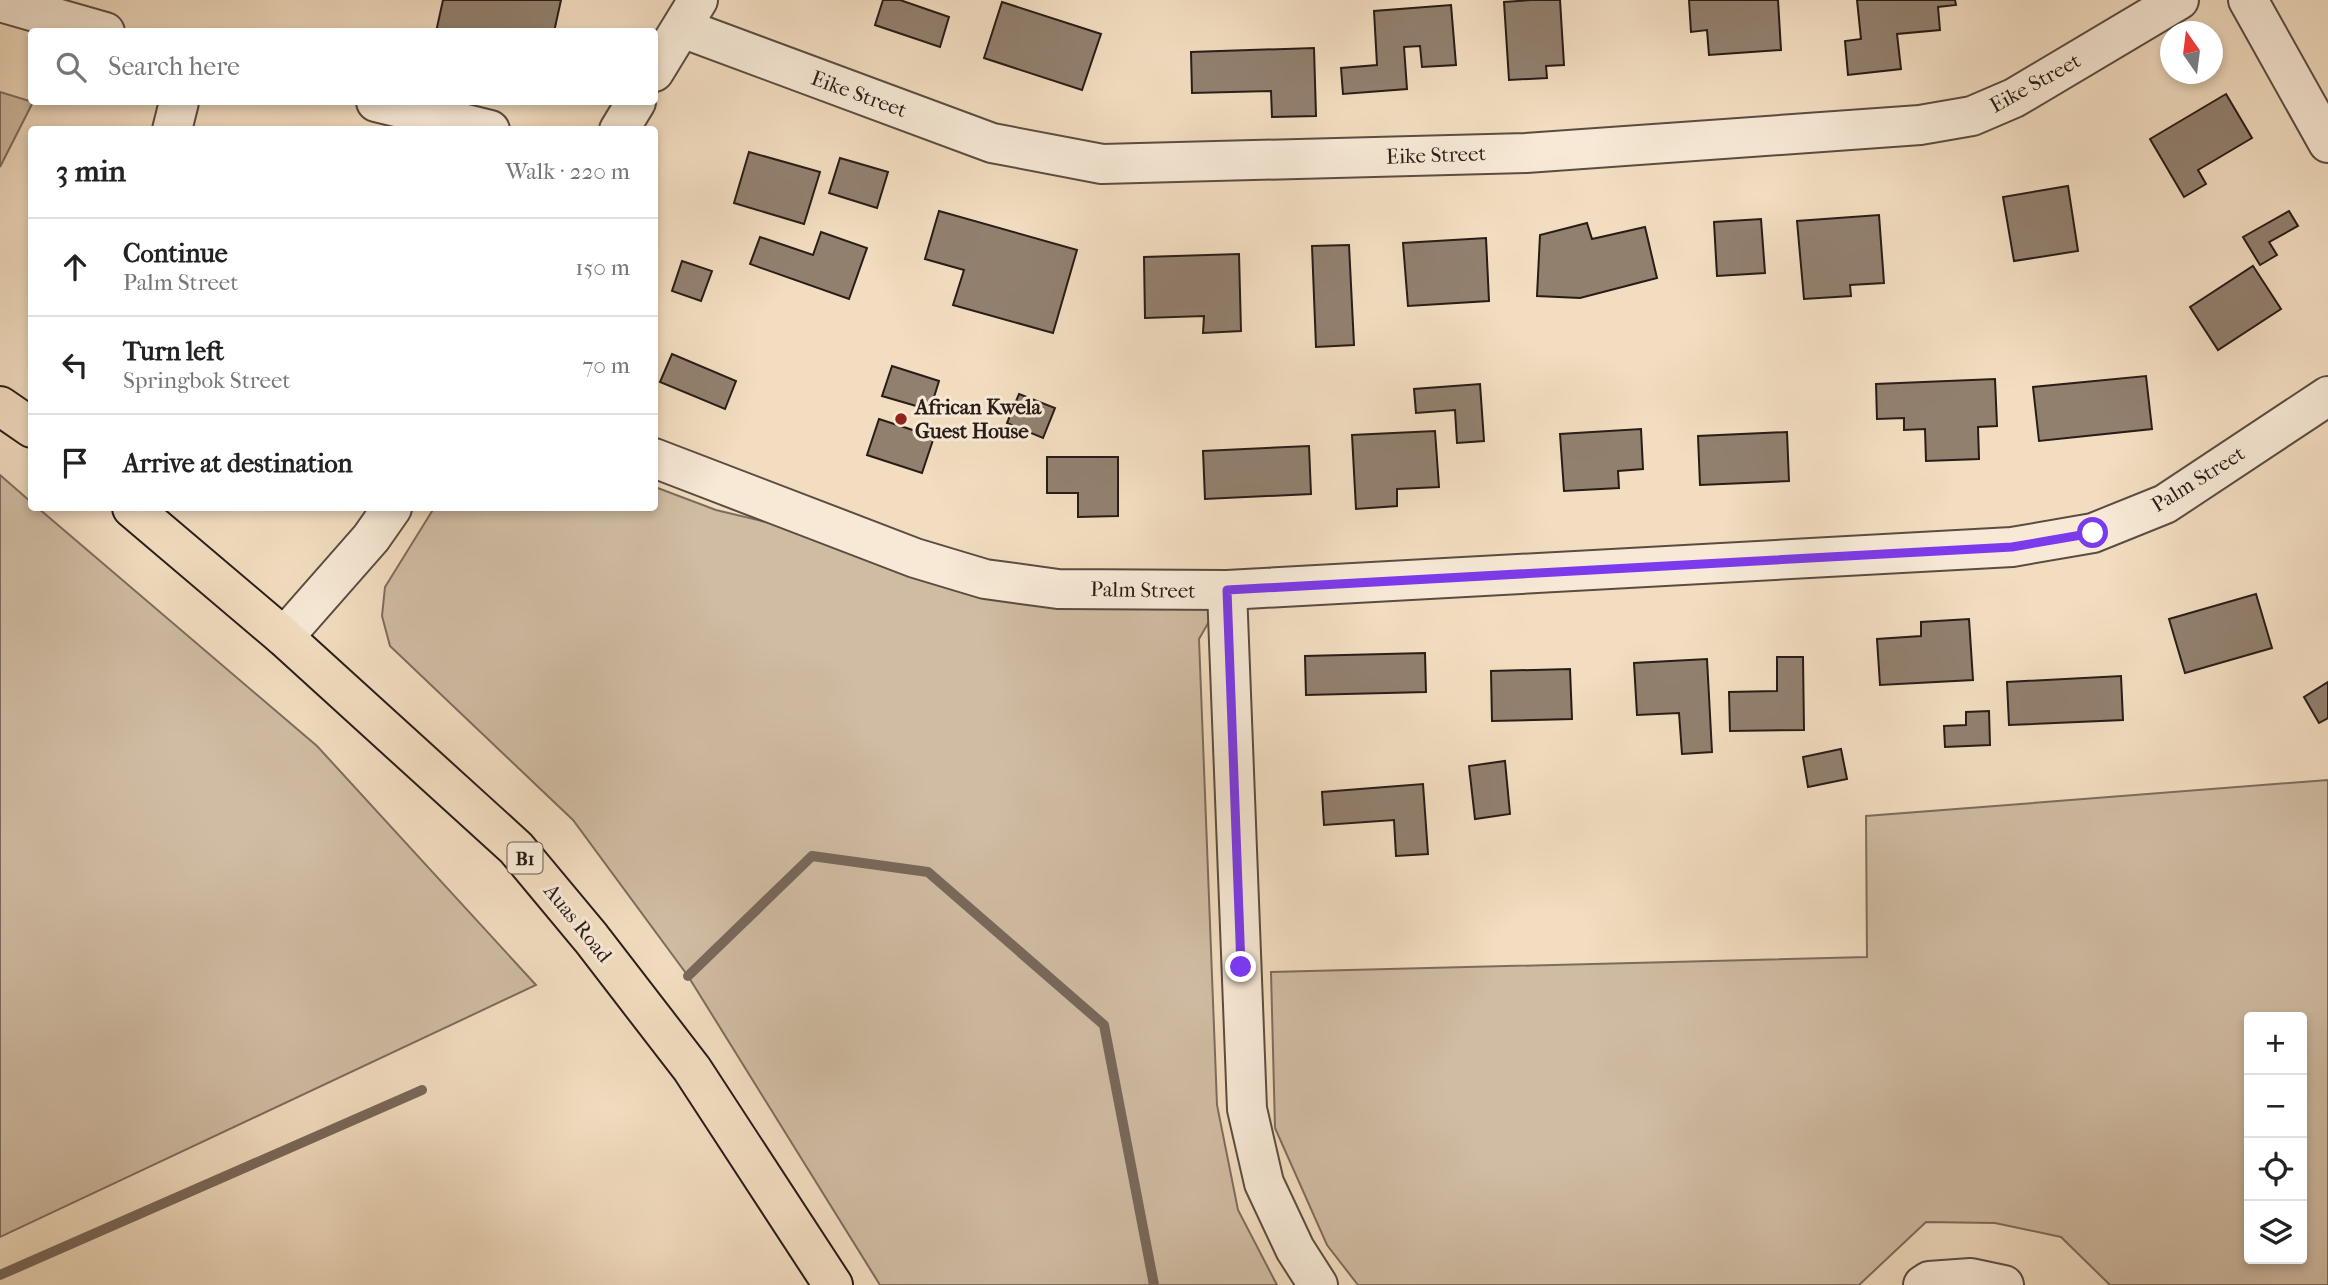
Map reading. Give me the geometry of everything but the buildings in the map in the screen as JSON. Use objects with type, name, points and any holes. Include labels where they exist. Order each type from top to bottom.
[{"type":"main road","points":[[0,406],[28,425]]},
{"type":"main road","name":"Auas Road","points":[[136,511],[284,637],[516,848],[591,938],[692,1069],[833,1285]]},
{"type":"street","name":"Eike Street","points":[[690,14],[992,143],[1102,164],[1526,153],[1920,125],[1972,116],[2014,97],[2179,0]]},
{"type":"street","points":[[2248,0],[2328,143]]},
{"type":"street","points":[[0,2],[91,28]]},
{"type":"street","points":[[658,66],[690,14]]},
{"type":"street","points":[[173,126],[178,105]]},
{"type":"street","points":[[388,105],[474,126]]},
{"type":"street","points":[[621,126],[634,105]]},
{"type":"street","name":"Palm Street","points":[[658,460],[915,558],[985,579],[1058,589],[1227,590],[2012,547],[2093,533],[2165,504],[2328,396]]},
{"type":"street","points":[[284,637],[371,538],[390,511]]},
{"type":"street","points":[[1227,590],[1247,1109],[1265,1183],[1295,1249],[1318,1285]]},
{"type":"street","points":[[1923,1285],[1929,1281],[1988,1281]]},
{"type":"shaded area","points":[[0,92],[28,100],[28,105],[31,105],[0,167]]},
{"type":"shaded area","points":[[0,475],[28,499],[28,511],[42,511],[317,746],[536,985],[0,1237]]},
{"type":"shaded area","points":[[658,488],[716,510],[915,558],[1227,590],[1199,639],[1217,1105],[1238,1210],[1277,1285],[880,1285],[688,976],[573,820],[390,646],[382,616],[385,587],[432,511],[658,511]]},
{"type":"shaded area","points":[[2328,780],[2328,1285],[2110,1285],[2061,1237],[1995,1223],[1926,1222],[1859,1285],[1358,1285],[1327,1245],[1275,1128],[1271,972],[1867,957],[1866,816]]},
{"type":"waterway","points":[[688,976],[812,856],[928,872],[1104,1025],[1154,1285]]},
{"type":"waterway","points":[[0,1275],[422,1090]]},
{"type":"place","name":"African Kwela Guest House","points":[[901,419]]},
{"type":"route","points":[[1241,967],[1227,590],[2012,547],[2093,533]]}]
